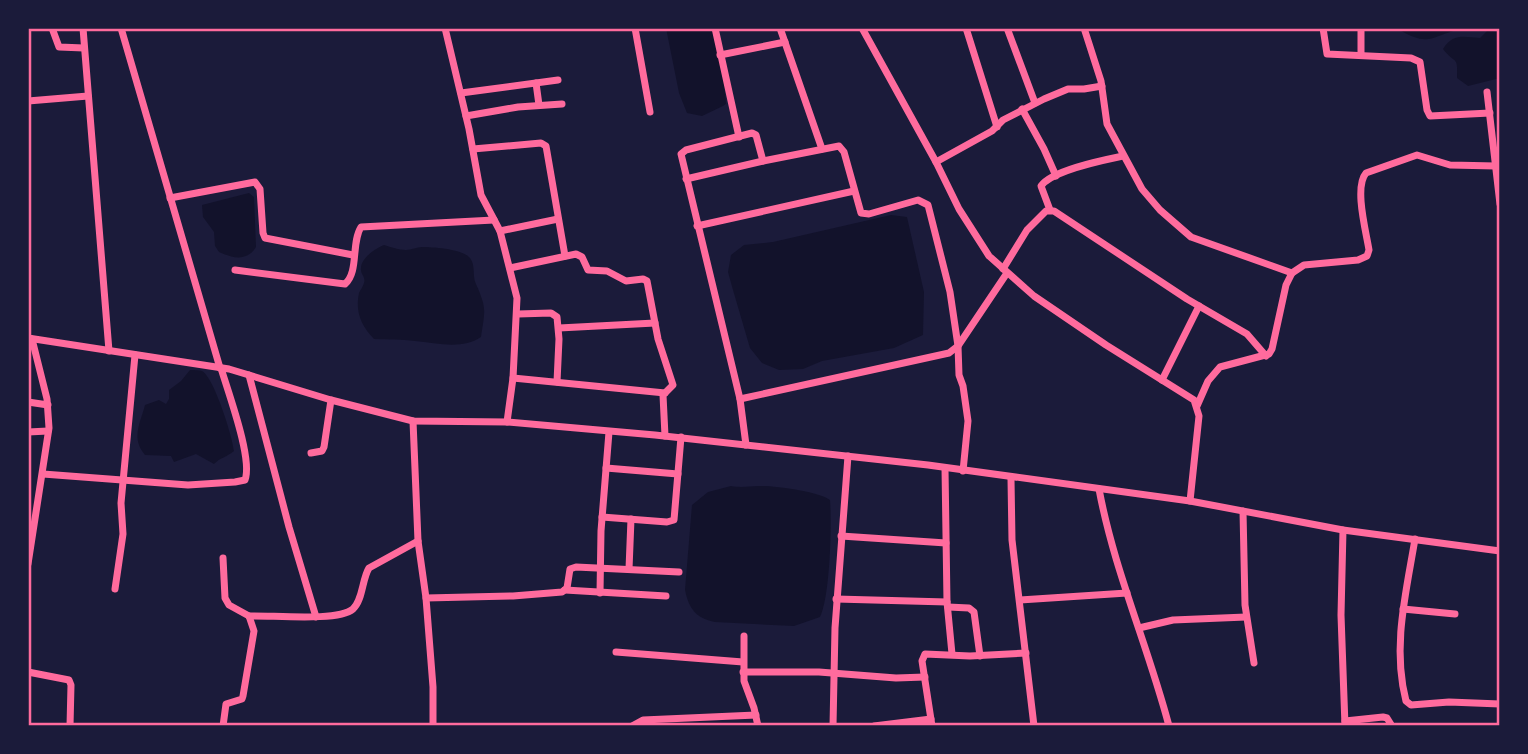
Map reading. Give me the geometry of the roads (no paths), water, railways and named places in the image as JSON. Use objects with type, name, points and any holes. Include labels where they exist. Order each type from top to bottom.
[{"type":"street","points":[[52,28],[59,47],[84,48]]},
{"type":"street","points":[[83,28],[109,351]]},
{"type":"street","points":[[43,474],[196,485],[245,480],[247,469],[244,450],[121,28]]},
{"type":"street","points":[[445,28],[481,195],[500,231],[517,298],[513,378],[507,422]]},
{"type":"street","points":[[635,28],[650,112]]},
{"type":"street","points":[[715,28],[739,136]]},
{"type":"street","points":[[780,28],[822,149]]},
{"type":"street","points":[[862,28],[977,240],[1005,271],[1058,313],[1189,396],[1197,406],[1199,416],[1190,501]]},
{"type":"street","points":[[966,28],[997,127]]},
{"type":"street","points":[[1007,28],[1035,103]]},
{"type":"street","points":[[1084,28],[1102,86],[1107,124],[1142,190],[1191,237],[1292,273]]},
{"type":"street","points":[[1323,28],[1327,54],[1412,58],[1420,62],[1430,116],[1490,113]]},
{"type":"street","points":[[1361,28],[1361,55]]},
{"type":"street","points":[[720,55],[785,43]]},
{"type":"street","points":[[461,93],[558,80]]},
{"type":"street","points":[[536,83],[539,105]]},
{"type":"street","points":[[936,162],[1035,103],[1068,89],[1102,86]]},
{"type":"street","points":[[1488,92],[1500,204]]},
{"type":"street","points":[[28,101],[88,96]]},
{"type":"street","points":[[466,116],[562,104]]},
{"type":"street","points":[[1022,110],[1056,176]]},
{"type":"street","points":[[746,445],[740,399],[681,157],[682,151],[752,133],[756,135],[762,161]]},
{"type":"street","points":[[473,149],[544,144],[548,150],[550,181],[565,256]]},
{"type":"street","points":[[686,179],[836,146],[842,148],[859,210],[864,214],[918,200],[928,205],[950,292],[958,346],[958,375],[963,386],[968,421],[962,471]]},
{"type":"street","points":[[1197,406],[1208,381],[1220,367],[1266,356],[1272,349],[1286,285],[1292,273],[1304,265],[1358,260],[1367,256],[1369,250],[1360,190],[1363,177],[1371,170],[1418,155],[1450,165],[1496,166]]},
{"type":"street","points":[[1123,156],[1086,163],[1046,180],[1041,186],[1050,210],[1247,334],[1266,356]]},
{"type":"street","points":[[170,198],[255,182],[260,189],[265,239],[353,256]]},
{"type":"street","points":[[697,226],[854,191]]},
{"type":"street","points":[[740,399],[941,355],[958,346],[1027,230],[1050,210]]},
{"type":"street","points":[[235,270],[345,284],[351,278],[358,231],[364,226],[494,219]]},
{"type":"street","points":[[500,231],[558,219]]},
{"type":"street","points":[[510,268],[580,255],[588,270],[607,271],[626,281],[646,279],[655,323],[673,385],[671,390],[665,393],[513,378]]},
{"type":"street","points":[[1162,380],[1199,306]]},
{"type":"street","points":[[518,314],[554,314],[557,317],[557,382]]},
{"type":"street","points":[[559,328],[655,323]]},
{"type":"street","points":[[28,564],[48,431],[48,405],[30,338],[220,368],[413,421],[507,422],[681,437],[848,456],[1190,501],[1343,530],[1500,551]]},
{"type":"street","points":[[115,589],[123,534],[121,503],[135,355]]},
{"type":"street","points":[[249,375],[316,617]]},
{"type":"street","points":[[665,393],[665,436]]},
{"type":"street","points":[[311,453],[322,451],[324,447],[331,400]]},
{"type":"street","points":[[28,401],[48,405]]},
{"type":"street","points":[[413,421],[418,541],[426,598],[433,687],[433,726]]},
{"type":"street","points":[[28,432],[48,431]]},
{"type":"street","points":[[600,593],[602,517],[609,432]]},
{"type":"street","points":[[602,517],[667,522],[674,520],[681,437]]},
{"type":"street","points":[[833,726],[832,673],[836,599],[848,456]]},
{"type":"street","points":[[606,467],[678,474]]},
{"type":"street","points":[[945,468],[948,605],[952,654]]},
{"type":"street","points":[[1011,478],[1012,540],[1034,726]]},
{"type":"street","points":[[1099,489],[1110,542],[1169,726]]},
{"type":"street","points":[[1243,511],[1246,617],[1254,663]]},
{"type":"street","points":[[629,569],[631,519]]},
{"type":"street","points":[[1343,530],[1341,615],[1345,724],[1383,717],[1387,718],[1392,726]]},
{"type":"street","points":[[841,536],[946,543]]},
{"type":"street","points":[[1415,540],[1400,644],[1408,704],[1500,704]]},
{"type":"street","points":[[223,558],[225,598],[229,605],[249,616],[316,617],[352,610],[369,568],[418,541]]},
{"type":"street","points":[[565,590],[570,569],[576,567],[679,572]]},
{"type":"street","points":[[426,598],[513,596],[565,590],[666,596]]},
{"type":"street","points":[[1020,600],[1128,593]]},
{"type":"street","points":[[836,599],[969,608],[974,612],[980,656]]},
{"type":"street","points":[[1403,609],[1455,614]]},
{"type":"street","points":[[223,726],[226,704],[242,699],[243,696],[254,631],[249,616]]},
{"type":"street","points":[[1139,628],[1173,620],[1246,617]]},
{"type":"street","points":[[744,636],[743,672],[758,726]]},
{"type":"street","points":[[616,652],[743,662]]},
{"type":"street","points":[[873,726],[931,723],[922,661],[925,653],[980,656],[1026,653]]},
{"type":"street","points":[[743,672],[925,677]]},
{"type":"street","points":[[28,673],[69,680],[70,726]]},
{"type":"street","points":[[632,726],[643,720],[700,722],[756,715]]}]
